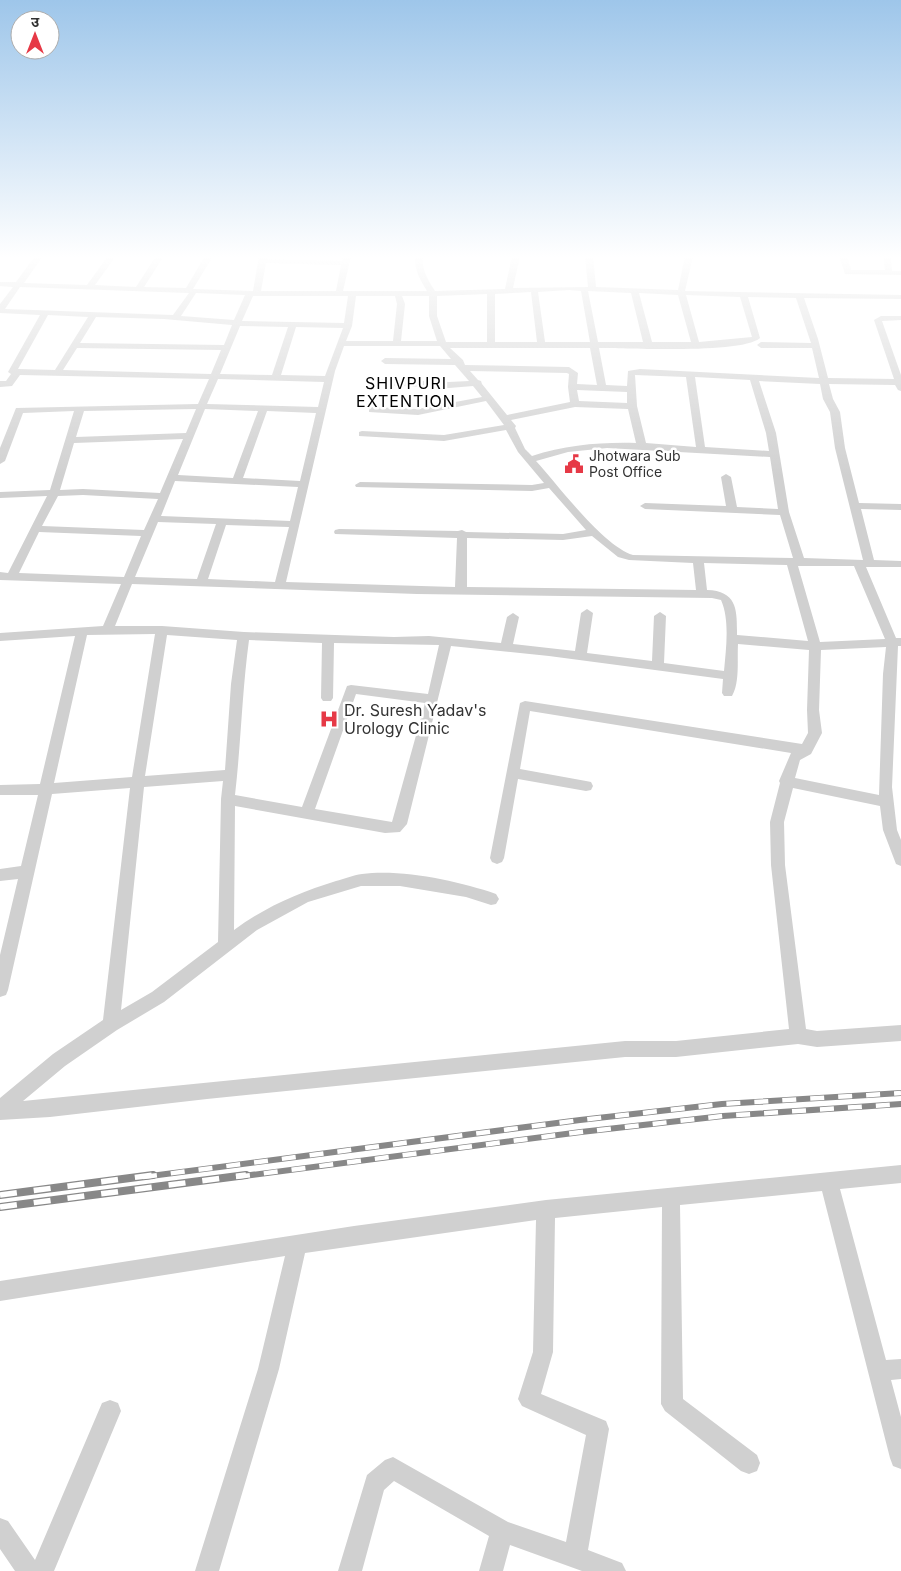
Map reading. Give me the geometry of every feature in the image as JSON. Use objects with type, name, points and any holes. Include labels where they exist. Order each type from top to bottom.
[{"type":"street","points":[[36,329],[12,372],[194,375],[215,378],[329,379]]},
{"type":"street","points":[[58,372],[84,329]]},
{"type":"street","points":[[107,630],[234,329]]},
{"type":"street","points":[[275,379],[291,329]]},
{"type":"street","points":[[280,585],[329,379],[347,329]]},
{"type":"street","points":[[397,343],[398,329]]},
{"type":"street","points":[[438,329],[444,344],[478,383],[508,422],[521,450],[594,532],[622,555],[633,558],[901,564]]},
{"type":"street","points":[[491,329],[491,345]]},
{"type":"street","points":[[538,329],[540,344]]},
{"type":"street","points":[[593,329],[602,388]]},
{"type":"street","points":[[644,329],[648,344]]},
{"type":"street","points":[[691,329],[696,345]]},
{"type":"street","points":[[341,344],[696,345],[749,341],[756,338],[753,329]]},
{"type":"street","points":[[810,329],[828,399],[835,412],[840,448],[854,506],[864,564],[897,642],[888,702],[885,787],[886,802],[894,818],[890,830],[901,860]]},
{"type":"street","points":[[642,446],[632,406],[630,373],[690,374],[900,385],[881,329]]},
{"type":"street","points":[[75,345],[227,348]]},
{"type":"street","points":[[762,345],[816,346]]},
{"type":"street","points":[[385,361],[566,370],[574,374],[572,387],[575,404]]},
{"type":"street","points":[[0,384],[9,384],[17,372]]},
{"type":"street","points":[[690,374],[701,450]]},
{"type":"street","points":[[754,378],[771,433],[784,512],[815,646],[813,710],[815,733],[806,750],[794,757],[786,781],[777,822],[778,865],[798,1036]]},
{"type":"street","points":[[379,382],[449,385],[478,383]]},
{"type":"street","points":[[572,387],[631,389]]},
{"type":"street","points":[[372,410],[418,412],[490,398]]},
{"type":"street","points":[[362,434],[444,438],[575,404],[632,406]]},
{"type":"street","points":[[0,461],[19,410],[202,406],[322,410]]},
{"type":"street","points":[[5,577],[35,530],[54,493],[80,408]]},
{"type":"street","points":[[237,481],[264,408]]},
{"type":"street","points":[[70,440],[189,436]]},
{"type":"street","points":[[530,460],[556,450],[579,447],[642,446],[775,454]]},
{"type":"street","points":[[726,477],[732,510]]},
{"type":"street","points":[[170,478],[304,484]]},
{"type":"street","points":[[360,485],[532,488],[552,484]]},
{"type":"street","points":[[0,496],[84,492],[163,496]]},
{"type":"street","points":[[645,506],[784,512]]},
{"type":"street","points":[[854,506],[901,507]]},
{"type":"street","points":[[153,519],[294,524]]},
{"type":"street","points":[[201,584],[222,521]]},
{"type":"street","points":[[35,530],[147,533]]},
{"type":"street","points":[[340,532],[563,537],[594,532]]},
{"type":"street","points":[[461,590],[462,534]]},
{"type":"street","points":[[698,560],[702,594]]},
{"type":"street","points":[[5,577],[201,584],[702,594],[722,596],[727,599],[730,610],[733,659],[728,693]]},
{"type":"street","points":[[580,657],[587,613]]},
{"type":"street","points":[[658,666],[660,616]]},
{"type":"street","points":[[506,647],[513,617]]},
{"type":"street","points":[[111,1024],[139,781],[154,672],[162,630]]},
{"type":"street","points":[[0,637],[82,631],[162,630],[244,636],[446,641],[731,676]]},
{"type":"street","points":[[0,990],[3,965],[28,871],[82,631]]},
{"type":"street","points":[[226,943],[228,799],[234,747],[237,684],[244,636]]},
{"type":"street","points":[[327,698],[328,638]]},
{"type":"street","points":[[731,639],[815,646],[897,642]]},
{"type":"street","points":[[228,799],[306,814],[396,828],[400,824],[433,699],[446,641]]},
{"type":"street","points":[[306,814],[351,688],[433,699]]},
{"type":"street","points":[[497,858],[525,706],[806,750]]},
{"type":"street","points":[[513,772],[586,786]]},
{"type":"street","points":[[0,790],[46,789],[230,775]]},
{"type":"street","points":[[786,781],[886,802]]},
{"type":"street","points":[[0,875],[28,871]]},
{"type":"street","points":[[0,1110],[59,1060],[111,1024],[158,997],[226,943],[252,925],[304,897],[361,880],[400,880],[466,891],[492,899]]},
{"type":"street","points":[[0,1110],[50,1108],[207,1090],[625,1050],[676,1050],[798,1036],[817,1039],[901,1033]]},
{"type":"street","points":[[0,1292],[354,1236],[546,1209],[901,1174]]},
{"type":"street","points":[[829,1182],[901,1458]]},
{"type":"street","points":[[671,1196],[672,1404],[749,1463]]},
{"type":"street","points":[[546,1209],[543,1352],[529,1399],[598,1430],[576,1556]]},
{"type":"street","points":[[207,1571],[244,1451],[287,1300],[296,1246]]},
{"type":"street","points":[[878,1371],[901,1369]]},
{"type":"street","points":[[42,1571],[110,1411]]},
{"type":"street","points":[[350,1571],[375,1483],[393,1468],[502,1531],[614,1571]]},
{"type":"street","points":[[0,1529],[29,1571]]},
{"type":"street","points":[[491,1571],[502,1531]]},
{"type":"railway","points":[[143,1177],[580,1120],[722,1104],[901,1093]]},
{"type":"railway","points":[[236,1177],[581,1132],[723,1116],[901,1104]]},
{"type":"railway","points":[[0,1195],[153,1175]]},
{"type":"railway","points":[[0,1207],[246,1175]]},
{"type":"place","name":"Jhotwara Sub Post Office","points":[[574,464]]},
{"type":"place","name":"Dr. Suresh Yadav's Urology Clinic","points":[[329,719]]},
{"type":"district","name":"SHIVPURI EXTENTION","points":[[406,392]]}]
